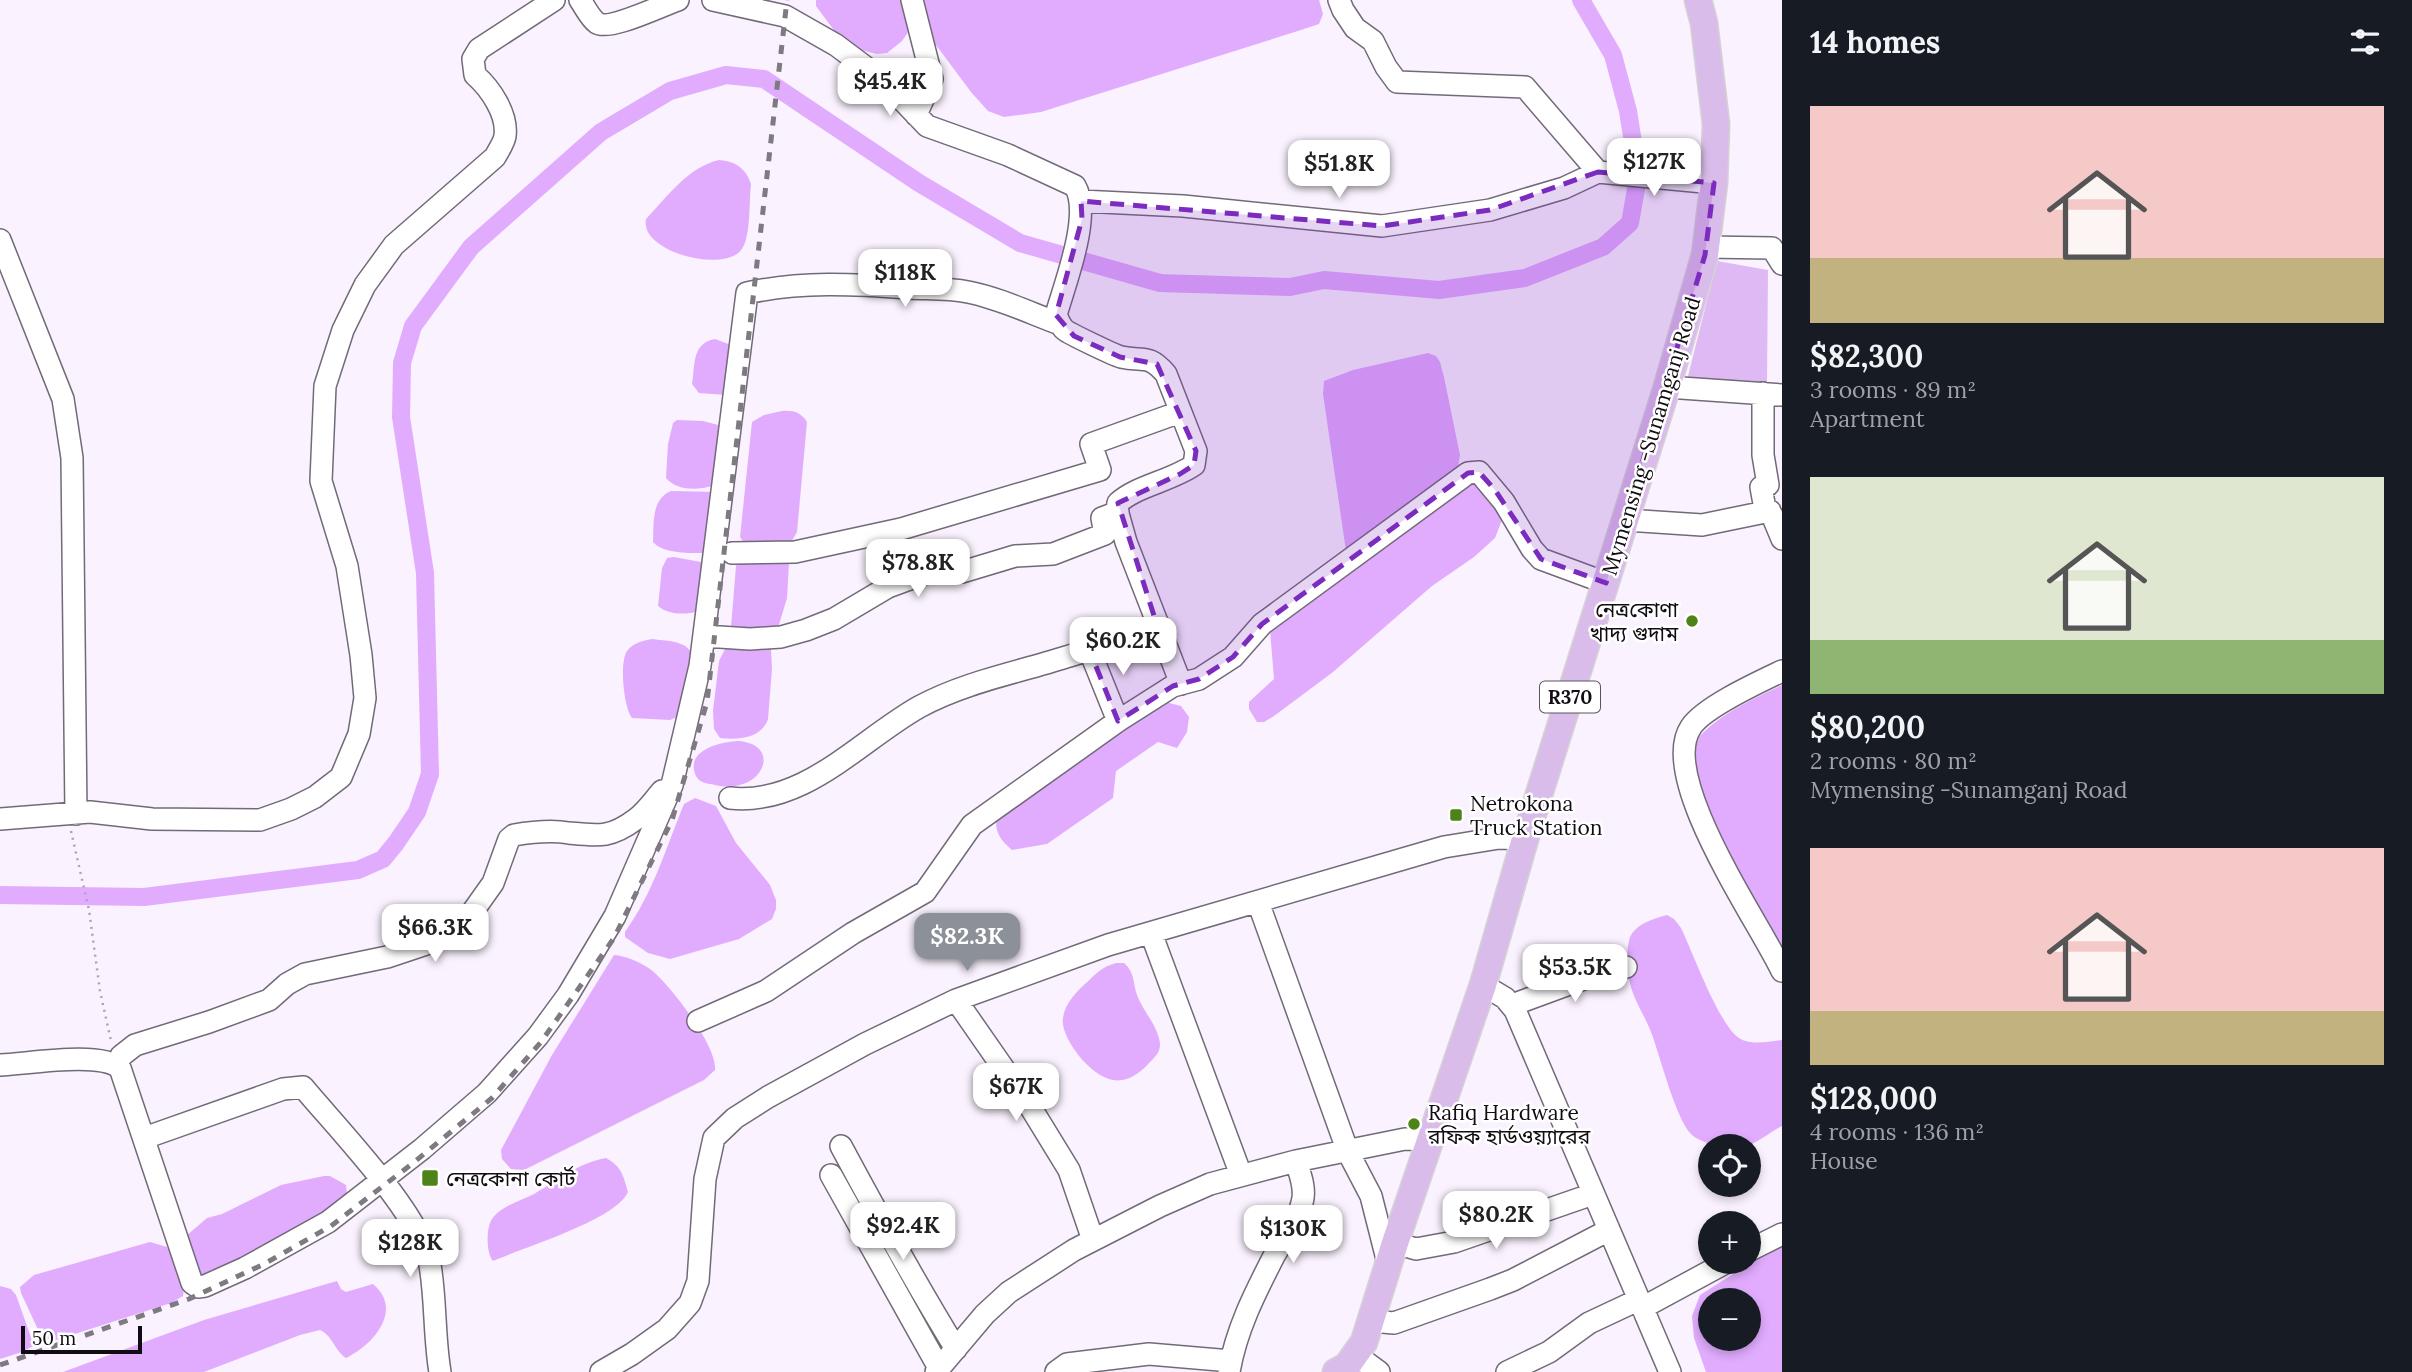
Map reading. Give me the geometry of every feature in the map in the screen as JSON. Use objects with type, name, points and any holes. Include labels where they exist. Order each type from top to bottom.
[{"type":"main road","name":"Mymensing -Sunamganj Road","points":[[1348,1366],[1364,1342],[1395,1242],[1483,985],[1525,839],[1667,387],[1706,247],[1714,183],[1716,124],[1712,73],[1698,0]]},
{"type":"street","points":[[0,819],[90,812],[152,819],[260,820],[315,797],[341,777],[359,734],[365,698],[347,566],[320,481],[325,386],[343,330],[365,285],[394,245],[495,157],[505,138],[505,122],[488,86],[475,75],[473,59],[479,48],[554,0]]},
{"type":"street","points":[[580,0],[594,22],[604,26],[678,0]]},
{"type":"street","points":[[713,0],[785,16],[826,39],[884,81],[927,126],[1008,155],[1075,186],[1082,210],[1058,319]]},
{"type":"street","points":[[912,0],[932,79],[916,115]]},
{"type":"street","points":[[1339,0],[1355,28],[1373,41],[1397,82],[1525,87],[1598,172]]},
{"type":"street","points":[[1082,210],[1183,206],[1382,226],[1490,211],[1564,188],[1598,172],[1714,183]]},
{"type":"street","points":[[0,240],[63,399],[72,458],[70,814]]},
{"type":"street","points":[[1706,247],[1779,252]]},
{"type":"street","points":[[0,1065],[65,1060],[105,1061],[120,1068],[192,1283],[198,1287],[245,1268],[328,1222],[487,1093],[568,995],[615,916],[672,785],[700,666],[747,293],[781,286],[810,284],[936,287],[970,292],[1058,319],[1068,333],[1120,357],[1133,357],[1157,364],[1166,374],[1196,452],[1194,465],[1180,474],[1129,495],[1118,503],[1118,512],[1126,542],[1181,684]]},
{"type":"street","points":[[1667,387],[1773,394],[1763,454],[1768,485],[1761,487],[1765,509],[1770,511],[1782,539]]},
{"type":"street","points":[[732,553],[795,552],[901,529],[1100,470],[1091,444],[1180,412]]},
{"type":"street","points":[[698,1021],[766,991],[853,933],[925,892],[972,825],[1118,721],[1173,686],[1199,678],[1233,657],[1262,624],[1468,473],[1479,472],[1541,559],[1606,583]]},
{"type":"street","points":[[1626,520],[1702,525],[1770,511]]},
{"type":"street","points":[[704,636],[750,639],[781,637],[806,630],[834,619],[888,587],[926,573],[962,572],[1015,556],[1053,554],[1105,534],[1102,518],[1118,512]]},
{"type":"street","points":[[730,798],[757,799],[787,792],[812,779],[919,708],[954,690],[1089,649],[1157,625]]},
{"type":"street","points":[[1089,649],[1118,721]]},
{"type":"street","points":[[1782,671],[1718,705],[1691,726],[1685,739],[1684,764],[1692,799],[1719,859],[1782,971]]},
{"type":"street","points":[[117,1065],[121,1056],[135,1045],[269,1000],[287,984],[305,974],[387,957],[454,932],[494,883],[509,839],[514,835],[557,832],[599,837],[609,834],[639,818],[662,792],[672,785]]},
{"type":"street","points":[[601,1372],[667,1329],[685,1310],[695,1292],[709,1155],[714,1138],[722,1128],[768,1097],[865,1044],[956,1000],[1108,945],[1417,854],[1462,843],[1499,838],[1525,839]]},
{"type":"street","points":[[1258,902],[1348,1152],[1375,1209],[1387,1259],[1386,1272]]},
{"type":"street","points":[[1151,933],[1241,1175]]},
{"type":"street","points":[[1511,1005],[1594,975],[1626,967]]},
{"type":"street","points":[[1483,985],[1505,998],[1511,1005],[1670,1372]]},
{"type":"street","points":[[956,1000],[1031,1108],[1069,1170],[1093,1240]]},
{"type":"street","points":[[150,1136],[283,1089],[303,1087],[381,1181],[420,1237],[430,1263],[440,1372]]},
{"type":"street","points":[[831,1175],[937,1370],[985,1314],[1009,1292],[1093,1240],[1210,1184],[1296,1161],[1405,1139],[1430,1140]]},
{"type":"street","points":[[841,1146],[905,1264],[956,1349]]},
{"type":"street","points":[[1056,1372],[1067,1364],[1149,1354],[1230,1366],[1254,1294],[1298,1214],[1303,1185],[1296,1161]]},
{"type":"street","points":[[1395,1242],[1416,1249],[1454,1242],[1593,1194]]},
{"type":"street","points":[[1371,1321],[1394,1323],[1490,1289],[1609,1230]]},
{"type":"street","points":[[1761,1244],[1782,1234]]},
{"type":"street","points":[[1507,1372],[1538,1366],[1589,1323],[1640,1304],[1702,1274]]},
{"type":"street","points":[[1348,1366],[1379,1372]]},
{"type":"path","points":[[70,814],[69,823],[89,910],[100,990],[117,1065]]},
{"type":"highlighted area","points":[[1598,172],[1714,183],[1705,255],[1606,583],[1541,559],[1495,490],[1479,472],[1468,473],[1262,624],[1233,657],[1199,679],[1173,686],[1118,721],[1089,649],[1157,625],[1118,503],[1194,465],[1196,451],[1157,364],[1120,357],[1074,336],[1056,315],[1082,219],[1081,201],[1382,226],[1490,210]]},
{"type":"shaded area","points":[[816,0],[908,0],[911,28],[902,41],[887,53],[877,54],[861,50],[839,37],[816,6]]},
{"type":"shaded area","points":[[916,0],[1319,0],[1323,14],[1319,24],[1301,30],[1041,112],[1004,117],[988,111],[971,92],[930,37]]},
{"type":"shaded area","points":[[719,160],[739,166],[751,184],[748,227],[742,249],[733,256],[719,260],[685,256],[669,250],[647,231],[646,219],[688,176]]},
{"type":"shaded area","points":[[1717,261],[1768,270],[1767,383],[1687,380]]},
{"type":"shaded area","points":[[715,339],[734,346],[726,395],[699,393],[692,384],[698,350],[708,341]]},
{"type":"shaded area","points":[[1428,353],[1436,356],[1440,362],[1444,377],[1460,455],[1457,474],[1346,551],[1323,394],[1324,381],[1353,370]]},
{"type":"shaded area","points":[[782,411],[796,412],[807,422],[797,532],[790,544],[745,544],[740,537],[752,422],[764,415]]},
{"type":"shaded area","points":[[677,420],[703,421],[722,426],[715,485],[689,489],[677,486],[666,478],[668,444],[673,423]]},
{"type":"shaded area","points":[[1471,480],[1486,488],[1502,520],[1495,538],[1474,557],[1432,586],[1333,672],[1274,716],[1264,722],[1257,722],[1249,709],[1249,702],[1274,679],[1270,630]]},
{"type":"shaded area","points":[[671,491],[718,492],[705,553],[670,551],[653,542],[657,506]]},
{"type":"shaded area","points":[[667,558],[706,563],[699,611],[677,613],[658,606],[662,568]]},
{"type":"shaded area","points":[[786,560],[789,563],[787,598],[778,628],[737,633],[731,627],[736,566],[739,561]]},
{"type":"shaded area","points":[[652,639],[680,643],[692,653],[679,716],[670,720],[632,718],[627,705],[623,665],[627,651],[632,646]]},
{"type":"shaded area","points":[[727,645],[768,647],[771,650],[768,719],[760,731],[748,737],[720,738],[714,729],[713,711],[719,661]]},
{"type":"shaded area","points":[[1782,685],[1782,952],[1729,856],[1704,802],[1697,782],[1693,744],[1723,717]]},
{"type":"shaded area","points":[[1165,702],[1181,706],[1189,717],[1187,732],[1177,748],[1158,742],[1116,771],[1113,798],[1047,844],[1012,850],[1003,841],[998,834],[996,821],[1014,804],[1077,757]]},
{"type":"shaded area","points":[[738,741],[752,744],[761,751],[764,759],[756,777],[732,786],[715,785],[698,779],[694,767],[700,754],[714,746]]},
{"type":"shaded area","points":[[695,798],[716,806],[736,843],[770,885],[776,900],[776,909],[772,919],[739,939],[670,959],[648,953],[625,937],[625,932],[651,886],[684,804]]},
{"type":"shaded area","points":[[1667,915],[1681,928],[1715,1004],[1731,1031],[1749,1042],[1782,1040],[1782,1126],[1761,1139],[1761,1134],[1698,1134],[1698,1139],[1693,1136],[1681,1117],[1629,979],[1627,962],[1631,935],[1656,918]]},
{"type":"shaded area","points":[[614,955],[646,966],[669,987],[709,1046],[715,1070],[704,1080],[524,1170],[511,1169],[502,1159],[501,1150],[552,1055]]},
{"type":"shaded area","points":[[1116,963],[1124,963],[1130,970],[1138,998],[1156,1030],[1160,1044],[1157,1054],[1144,1068],[1122,1080],[1103,1077],[1085,1063],[1071,1044],[1063,1025],[1066,1007],[1077,992],[1099,971]]},
{"type":"shaded area","points":[[606,1158],[619,1168],[625,1181],[628,1192],[620,1202],[588,1223],[493,1261],[488,1247],[488,1234],[490,1223],[496,1214],[577,1168]]},
{"type":"shaded area","points":[[330,1176],[346,1185],[347,1194],[327,1219],[205,1280],[198,1274],[186,1236],[207,1218],[222,1214],[281,1185]]},
{"type":"shaded area","points":[[150,1242],[167,1247],[181,1278],[183,1296],[171,1303],[53,1341],[41,1336],[20,1287],[34,1275]]},
{"type":"shaded area","points":[[1782,1243],[1782,1372],[1706,1372],[1699,1351],[1761,1351],[1761,1288],[1711,1288],[1733,1274],[1761,1274],[1761,1256]]},
{"type":"shaded area","points":[[337,1281],[346,1292],[373,1284],[382,1294],[386,1305],[385,1315],[375,1336],[346,1358],[320,1330],[300,1335],[204,1372],[63,1372],[204,1320]]},
{"type":"shaded area","points":[[0,1286],[11,1289],[16,1295],[33,1346],[0,1359]]},
{"type":"shaded area","points":[[1698,1300],[1698,1349],[1694,1338],[1692,1316]]},
{"type":"waterway","points":[[0,895],[144,897],[358,870],[383,859],[417,812],[430,774],[425,573],[401,417],[402,363],[413,326],[471,247],[601,132],[670,91],[726,75],[764,79],[919,183],[1020,243],[1160,283],[1290,287],[1324,280],[1439,290],[1525,278],[1603,247],[1630,223],[1636,189],[1635,155],[1628,111],[1613,55],[1581,0]]},
{"type":"railway","points":[[0,1365],[189,1299],[264,1264],[331,1226],[492,1098],[541,1042],[614,938],[672,820],[707,702],[787,0]]},
{"type":"place","name":"‌নেত্র‌কোণা খাদ্য গুদাম","points":[[1692,621]]},
{"type":"place","name":"Netrokona Truck Station","points":[[1456,815]]},
{"type":"place","name":"Rafiq Hardware রফিক হার্ডওয়্যারের","points":[[1414,1124]]},
{"type":"place","name":"নেত্রকোনা কোর্ট","points":[[430,1178]]}]
